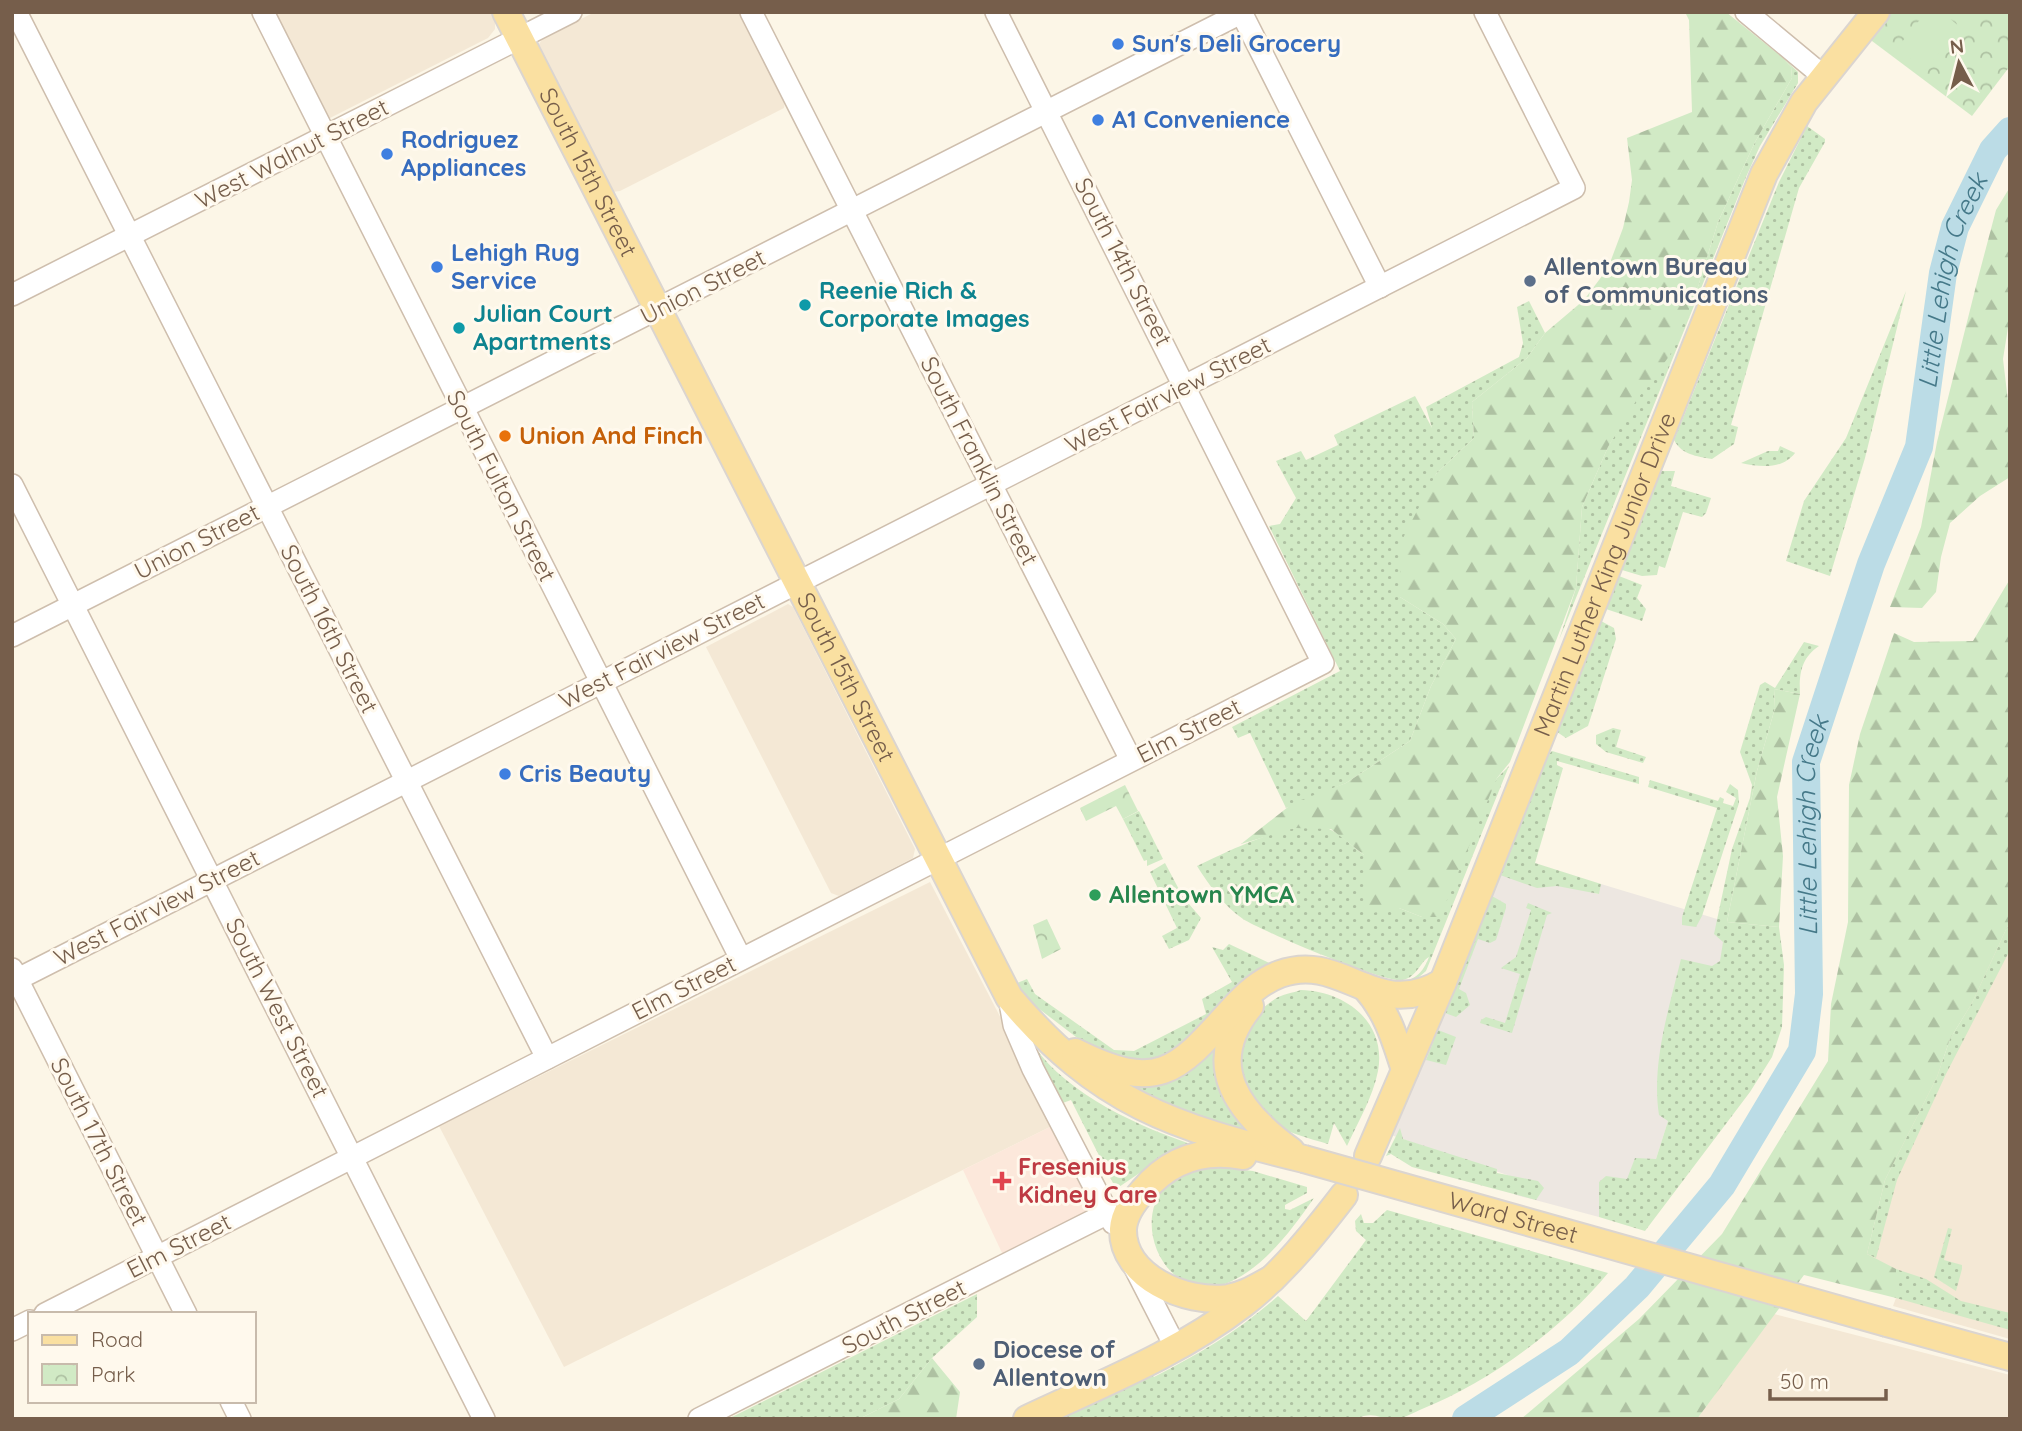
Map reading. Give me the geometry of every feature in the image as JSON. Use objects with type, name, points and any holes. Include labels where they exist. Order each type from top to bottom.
[{"type":"main road","name":"South 15th Street","points":[[506,12],[1009,997]]},
{"type":"main road","name":"Martin Luther King Junior Drive","points":[[1368,1156],[1443,982],[1764,174],[1779,143],[1823,76],[1877,12]]},
{"type":"main road","points":[[1040,1034],[1122,1072],[1152,1073],[1167,1070],[1190,1056],[1250,991],[1281,973],[1326,972],[1385,995],[1400,997],[1430,990],[1443,982]]},
{"type":"main road","points":[[1302,1164],[1248,1116],[1232,1086],[1230,1050],[1243,1015],[1268,990],[1326,972]]},
{"type":"main road","points":[[1365,987],[1378,1001],[1388,1021],[1405,1070]]},
{"type":"main road","name":"Ward Street","points":[[1009,997],[1040,1034],[1093,1080],[1138,1107],[1221,1139],[1302,1164],[1417,1193],[2010,1357]]},
{"type":"main road","points":[[1108,1213],[1167,1168],[1206,1153],[1302,1164]]},
{"type":"main road","points":[[1149,1184],[1126,1216],[1123,1228],[1130,1258],[1144,1272],[1170,1289],[1206,1298],[1239,1296],[1272,1279]]},
{"type":"main road","points":[[1027,1419],[1176,1348],[1244,1303],[1272,1279],[1344,1195]]},
{"type":"street","name":"South 16th Street","points":[[16,12],[547,1058]]},
{"type":"street","name":"South Fulton Street","points":[[263,12],[461,409],[741,959]]},
{"type":"street","name":"West Walnut Street","points":[[12,295],[571,12]]},
{"type":"street","name":"South Franklin Street","points":[[751,12],[1131,760]]},
{"type":"street","name":"South 14th Street","points":[[996,12],[1323,663]]},
{"type":"street","name":"Union Street","points":[[12,636],[1242,12]]},
{"type":"street","points":[[1242,12],[1380,286]]},
{"type":"street","name":"West Fairview Street","points":[[14,977],[211,881],[1574,188],[1485,12]]},
{"type":"street","points":[[1746,12],[1823,76]]},
{"type":"street","name":"South West Street","points":[[12,485],[484,1419]]},
{"type":"street","name":"Elm Street","points":[[49,1312],[1323,663]]},
{"type":"street","name":"South 17th Street","points":[[14,977],[185,1312]]},
{"type":"street","name":"South 15th Street","points":[[1009,997],[1014,1025],[1176,1348]]},
{"type":"street","name":"South Street","points":[[699,1419],[1108,1213]]},
{"type":"street","points":[[12,1330],[28,1322]]},
{"type":"street","points":[[232,1403],[240,1419]]},
{"type":"shaded area","points":[[271,12],[491,12],[495,29],[488,38],[328,119]]},
{"type":"shaded area","points":[[595,12],[741,12],[785,100],[784,108],[620,191],[612,192],[539,44],[543,38]]},
{"type":"shaded area","points":[[788,604],[793,607],[915,849],[913,858],[839,896],[831,893],[706,647]]},
{"type":"shaded area","points":[[1498,867],[1598,894],[1601,884],[1727,922],[1746,968],[1668,1121],[1656,1159],[1627,1179],[1599,1217],[1516,1195],[1516,1178],[1391,1135]]},
{"type":"shaded area","points":[[930,882],[1056,1124],[564,1367],[439,1126]]},
{"type":"shaded area","points":[[2010,921],[2010,1339],[1893,1306],[1896,1298],[1867,1254],[1885,1180]]},
{"type":"shaded area","points":[[1056,1124],[1094,1207],[1090,1213],[1003,1255],[963,1170]]},
{"type":"shaded area","points":[[1774,1314],[2010,1375],[2010,1419],[1697,1419]]},
{"type":"green space","points":[[1685,12],[1726,12],[1783,58],[1791,67],[1792,78],[1755,142],[1718,222],[1696,293],[1670,355],[1636,401],[1608,447],[1582,507],[1576,588],[1510,762],[1497,778],[1440,917],[1422,917],[1399,908],[1372,913],[1364,906],[1364,855],[1331,829],[1295,828],[1241,844],[1293,803],[1346,783],[1410,741],[1431,686],[1456,639],[1443,624],[1400,597],[1401,542],[1436,474],[1474,438],[1472,402],[1527,358],[1545,333],[1584,300],[1608,268],[1623,228],[1629,202],[1632,180],[1627,138],[1692,112],[1689,20]]},
{"type":"green space","points":[[1890,12],[2010,12],[2010,66],[1972,116],[1868,38]]},
{"type":"green space","points":[[1926,12],[1942,12],[1960,27],[1925,70],[1897,48]]},
{"type":"green space","points":[[1783,58],[1798,72],[1798,83],[1760,146],[1746,177],[1559,640],[1576,588],[1582,507],[1608,447],[1696,293],[1718,222],[1755,142],[1792,78],[1791,67]]},
{"type":"green space","points":[[1807,126],[1825,139],[1825,142],[1799,188],[1731,425],[1738,427],[1734,444],[1712,459],[1690,454],[1681,449],[1674,440],[1779,182]]},
{"type":"green space","points":[[2010,187],[2010,315],[2003,359],[2010,418],[2010,477],[1980,496],[1950,523],[1936,592],[1922,608],[1890,607],[1921,527],[1937,442],[1977,282],[1996,210]]},
{"type":"green space","points":[[1906,291],[1865,458],[1830,576],[1786,561],[1804,501],[1846,438]]},
{"type":"green space","points":[[1529,301],[1545,333],[1527,358],[1472,402],[1474,438],[1436,474],[1400,597],[1443,624],[1456,639],[1431,686],[1410,741],[1346,783],[1286,808],[1250,733],[1238,738],[1232,727],[1340,671],[1269,526],[1280,524],[1296,498],[1276,461],[1301,451],[1306,460],[1338,445],[1334,435],[1415,396],[1432,428],[1426,407],[1519,357],[1523,343],[1517,307]]},
{"type":"green space","points":[[1780,446],[1795,453],[1777,465],[1741,463],[1768,451],[1778,451]]},
{"type":"green space","points":[[1661,471],[1675,471],[1671,486],[1711,498],[1702,517],[1683,512],[1665,568],[1659,566],[1657,575],[1642,576],[1622,570]]},
{"type":"green space","points":[[1619,576],[1642,585],[1637,598],[1646,609],[1642,621],[1606,609]]},
{"type":"green space","points":[[2010,579],[2010,921],[1972,1003],[1950,1039],[1937,1077],[1885,1180],[1867,1254],[1896,1269],[1896,1298],[1804,1275],[1697,1419],[1521,1419],[1639,1319],[1722,1234],[1828,1061],[1831,1004],[1848,922],[1849,785],[1860,734],[1894,633],[1914,642],[1973,641]]},
{"type":"green space","points":[[1601,621],[1614,628],[1616,639],[1588,726],[1566,738],[1557,732]]},
{"type":"green space","points":[[1804,642],[1819,646],[1808,656],[1802,667],[1800,694],[1774,689],[1775,708],[1757,771],[1727,922],[1779,927],[1784,965],[1782,1027],[1772,1057],[1750,1092],[1645,1231],[1599,1217],[1599,1182],[1606,1176],[1627,1179],[1635,1158],[1656,1159],[1668,1121],[1659,1115],[1659,1056],[1681,959],[1712,966],[1720,961],[1723,942],[1714,934],[1732,849],[1752,785],[1740,752],[1760,685],[1765,682],[1775,688]]},
{"type":"green space","points":[[1774,689],[1800,694],[1777,797],[1783,856],[1779,927],[1727,922],[1757,771],[1775,708]]},
{"type":"green space","points":[[1613,728],[1621,730],[1616,747],[1646,757],[1643,763],[1606,752],[1596,744],[1596,735]]},
{"type":"green space","points":[[1552,751],[1639,777],[1639,784],[1557,761],[1557,765],[1563,768],[1535,863],[1601,884],[1599,894],[1557,886],[1537,888],[1500,875],[1548,755]]},
{"type":"green space","points":[[1509,766],[1426,971],[1411,984],[1385,982],[1407,981],[1422,971],[1429,957],[1412,976],[1403,980],[1373,974],[1324,956],[1243,919],[1217,895],[1197,866],[1265,836],[1284,830],[1319,827],[1337,833],[1364,855],[1364,906],[1399,908],[1422,917],[1497,778]]},
{"type":"green space","points":[[1650,780],[1718,801],[1720,797],[1724,799],[1723,803],[1733,806],[1736,798],[1726,792],[1730,784],[1738,790],[1739,803],[1696,927],[1682,925],[1682,917],[1717,808],[1648,787]]},
{"type":"green space","points":[[1125,785],[1138,811],[1123,819],[1116,806],[1086,821],[1080,808]]},
{"type":"green space","points":[[1139,811],[1163,859],[1147,866],[1147,860],[1144,861],[1123,819]]},
{"type":"green space","points":[[1165,863],[1183,897],[1201,918],[1189,940],[1169,949],[1162,936],[1177,928],[1150,872]]},
{"type":"green space","points":[[1492,896],[1506,904],[1506,908],[1496,940],[1490,943],[1478,939],[1459,989],[1466,993],[1470,1005],[1456,1017],[1445,1013]]},
{"type":"green space","points":[[1528,903],[1552,913],[1547,915],[1512,1033],[1480,1023],[1486,1017],[1505,1023],[1520,974],[1501,968],[1516,957],[1531,910],[1526,908]]},
{"type":"green space","points":[[1047,919],[1061,949],[1042,959],[1033,925]]},
{"type":"green space","points":[[2010,921],[2010,950],[1946,1074],[1897,1180],[1876,1258],[1867,1254],[1885,1180],[1937,1077],[1950,1039],[1972,1003]]},
{"type":"green space","points":[[1229,944],[1276,966],[1159,1064],[1101,1056],[1038,1008],[1015,984],[1027,979],[1035,994],[1114,1050],[1134,1051],[1206,1014],[1202,999],[1232,982],[1212,947],[1223,950]]},
{"type":"green space","points":[[1301,990],[1333,996],[1347,1003],[1369,1024],[1376,1038],[1379,1053],[1376,1081],[1347,1146],[1334,1123],[1328,1144],[1281,1128],[1256,1104],[1241,1073],[1240,1057],[1249,1025],[1260,1011],[1275,999]]},
{"type":"green space","points":[[1224,1023],[1218,1065],[1220,1091],[1233,1114],[1244,1124],[1242,1129],[1200,1118],[1126,1087]]},
{"type":"green space","points":[[1438,1030],[1456,1037],[1446,1065],[1426,1060]]},
{"type":"green space","points":[[1034,1046],[1048,1064],[1066,1080],[1107,1108],[1153,1130],[1197,1146],[1172,1151],[1116,1189],[1071,1100],[1060,1104]]},
{"type":"green space","points":[[1400,1128],[1403,1139],[1497,1169],[1497,1173],[1538,1181],[1544,1188],[1536,1200],[1412,1167],[1391,1154],[1386,1156]]},
{"type":"green space","points":[[1214,1167],[1253,1171],[1307,1187],[1307,1193],[1285,1205],[1285,1209],[1290,1210],[1314,1198],[1288,1233],[1256,1266],[1232,1281],[1204,1287],[1181,1280],[1164,1263],[1154,1240],[1152,1215],[1161,1192],[1181,1175]]},
{"type":"green space","points":[[1387,1210],[1608,1273],[1569,1314],[1523,1352],[1473,1385],[1400,1418],[1373,1415],[1355,1419],[1053,1419],[1151,1373],[1154,1377],[1187,1359],[1234,1331],[1278,1296],[1306,1321],[1366,1240],[1356,1231],[1355,1221],[1361,1214],[1364,1223],[1373,1223]]},
{"type":"green space","points":[[1948,1228],[1952,1229],[1944,1260],[1962,1265],[1956,1291],[1934,1277]]},
{"type":"green space","points":[[1896,1269],[1926,1279],[1961,1301],[2010,1313],[2010,1330],[1896,1298]]},
{"type":"green space","points":[[977,1294],[977,1317],[932,1358],[899,1399],[859,1419],[728,1419]]},
{"type":"green space","points":[[932,1358],[960,1392],[956,1419],[859,1419],[899,1399]]},
{"type":"waterway","name":"Little Lehigh Creek","points":[[1466,1419],[1569,1352],[1637,1287],[1722,1185],[1802,1051],[1809,994],[1806,762],[1871,564],[1919,447],[1943,273],[1955,227],[1993,150],[2010,131]]},
{"type":"place","name":"Sun's Deli Grocery","points":[[1118,44]]},
{"type":"place","name":"A1 Convenience","points":[[1098,120]]},
{"type":"place","name":"Rodriguez Appliances","points":[[387,154]]},
{"type":"place","name":"Lehigh Rug Service","points":[[437,267]]},
{"type":"place","name":"Allentown Bureau of Communications","points":[[1530,281]]},
{"type":"place","name":"Reenie Rich & Corporate Images","points":[[805,305]]},
{"type":"place","name":"Julian Court Apartments","points":[[459,328]]},
{"type":"place","name":"Union And Finch","points":[[505,436]]},
{"type":"place","name":"Cris Beauty","points":[[505,774]]},
{"type":"place","name":"Allentown YMCA","points":[[1095,895]]},
{"type":"place","name":"Fresenius Kidney Care","points":[[1002,1181]]},
{"type":"place","name":"Diocese of Allentown","points":[[979,1364]]}]
